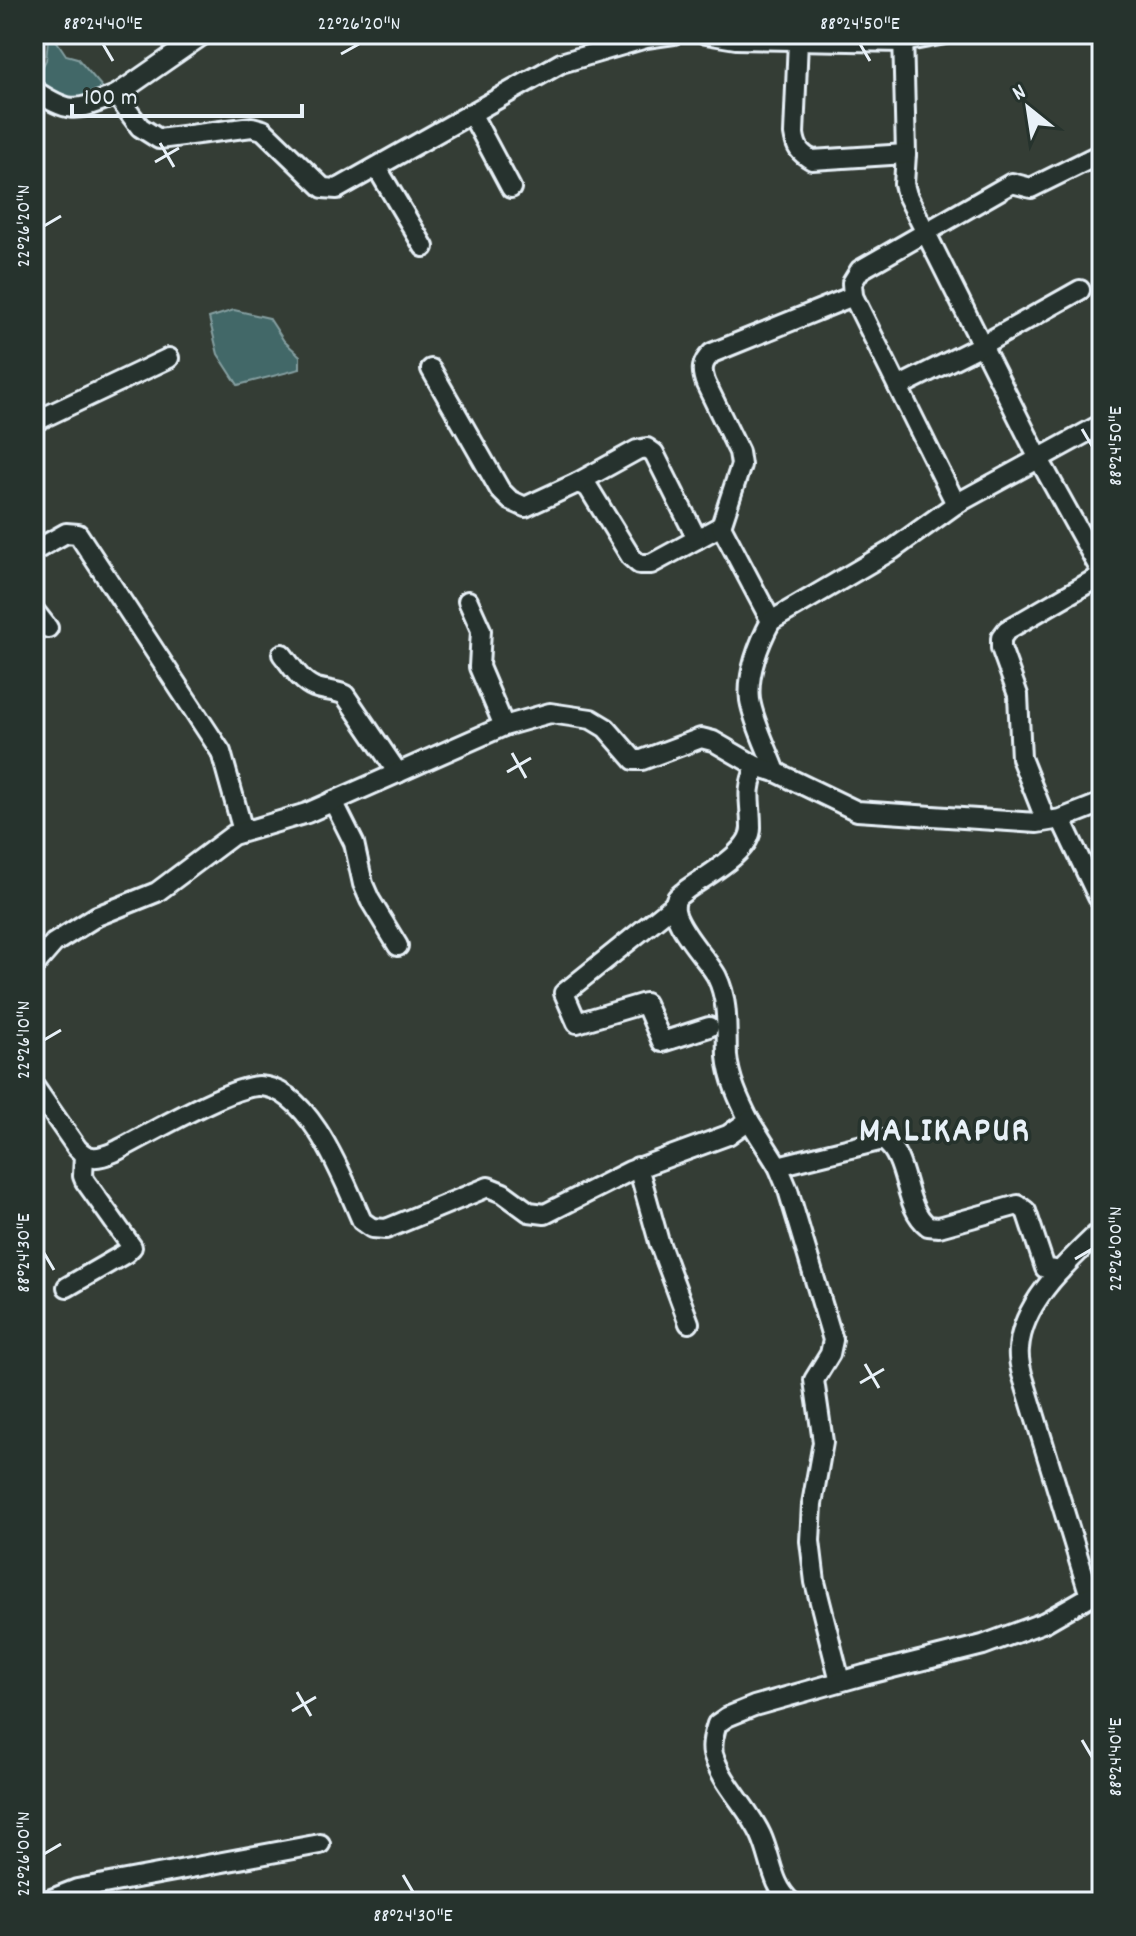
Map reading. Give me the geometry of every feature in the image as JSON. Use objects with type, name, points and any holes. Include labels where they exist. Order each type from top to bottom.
[{"type":"street","points":[[34,90],[58,106],[79,110],[116,95],[204,34]]},
{"type":"street","points":[[116,95],[140,127],[159,139],[252,127],[263,130],[323,188],[337,189],[561,63],[646,38],[674,34]]},
{"type":"street","points":[[706,34],[798,40],[945,34]]},
{"type":"street","points":[[903,38],[904,184],[913,209],[1039,459],[1102,574],[1029,616],[1007,630],[1001,638],[1001,648],[1018,695],[1021,758],[1098,897]]},
{"type":"street","points":[[798,40],[794,134],[796,147],[802,154],[812,160],[906,154]]},
{"type":"street","points":[[471,113],[511,188]]},
{"type":"street","points":[[956,504],[853,296],[852,283],[860,270],[1012,183],[1031,188],[1102,153]]},
{"type":"street","points":[[377,168],[424,247]]},
{"type":"street","points":[[898,387],[982,345],[1080,290]]},
{"type":"street","points":[[577,483],[588,487],[631,557],[639,564],[651,564],[721,526],[741,465],[739,452],[702,373],[703,361],[712,353],[853,296]]},
{"type":"street","points":[[34,422],[169,358]]},
{"type":"street","points":[[431,369],[500,490],[510,500],[525,507],[637,450],[647,448],[654,453],[697,539]]},
{"type":"street","points":[[776,772],[750,701],[750,681],[762,638],[771,621],[892,550],[956,504],[1102,424]]},
{"type":"street","points":[[721,526],[771,621]]},
{"type":"street","points":[[34,551],[66,533],[78,534],[221,752],[243,831]]},
{"type":"street","points":[[468,601],[481,630],[479,667],[504,726]]},
{"type":"street","points":[[34,610],[48,628]]},
{"type":"street","points":[[282,654],[303,680],[314,687],[345,695],[398,773]]},
{"type":"street","points":[[34,966],[54,943],[97,916],[157,892],[243,831],[307,813],[504,726],[550,713],[591,719],[606,728],[634,760],[642,760],[701,738],[713,741],[756,766],[776,772],[857,811],[1037,823],[1102,803]]},
{"type":"street","points":[[756,766],[748,785],[752,829],[748,843],[676,898],[675,904],[678,918],[693,946],[712,968],[720,985],[732,1081],[749,1120],[778,1166],[788,1190],[833,1340],[830,1354],[814,1380],[823,1442],[812,1504],[810,1541],[815,1582],[840,1681]]},
{"type":"street","points":[[333,801],[354,843],[366,892],[398,946]]},
{"type":"street","points":[[675,904],[564,993],[577,1023],[645,1003],[662,1042],[709,1027]]},
{"type":"street","points":[[34,1086],[84,1155],[85,1181],[132,1247],[67,1287]]},
{"type":"street","points":[[84,1155],[103,1157],[239,1090],[257,1086],[269,1088],[286,1098],[318,1130],[329,1147],[362,1221],[372,1228],[386,1229],[488,1187],[503,1193],[529,1212],[545,1214],[638,1167],[728,1135],[749,1120]]},
{"type":"street","points":[[778,1166],[883,1140],[893,1149],[917,1211],[928,1226],[939,1227],[1018,1205],[1026,1211],[1045,1268],[1060,1271]]},
{"type":"street","points":[[638,1167],[659,1242],[689,1323]]},
{"type":"street","points":[[791,1902],[775,1883],[768,1851],[759,1831],[721,1772],[712,1752],[717,1724],[754,1706],[983,1645],[1045,1622],[1096,1595],[1022,1374],[1018,1352],[1029,1316],[1060,1271],[1102,1229]]},
{"type":"street","points":[[44,1902],[77,1889],[320,1844]]},
{"type":"water","points":[[54,37],[66,55],[77,58],[103,88],[78,101],[43,90],[36,79],[46,60],[48,39]]},
{"type":"water","points":[[234,310],[269,318],[284,341],[300,356],[300,369],[238,385],[218,354],[209,318]]},
{"type":"district","name":"MALIKAPUR","points":[[945,1127]]}]
